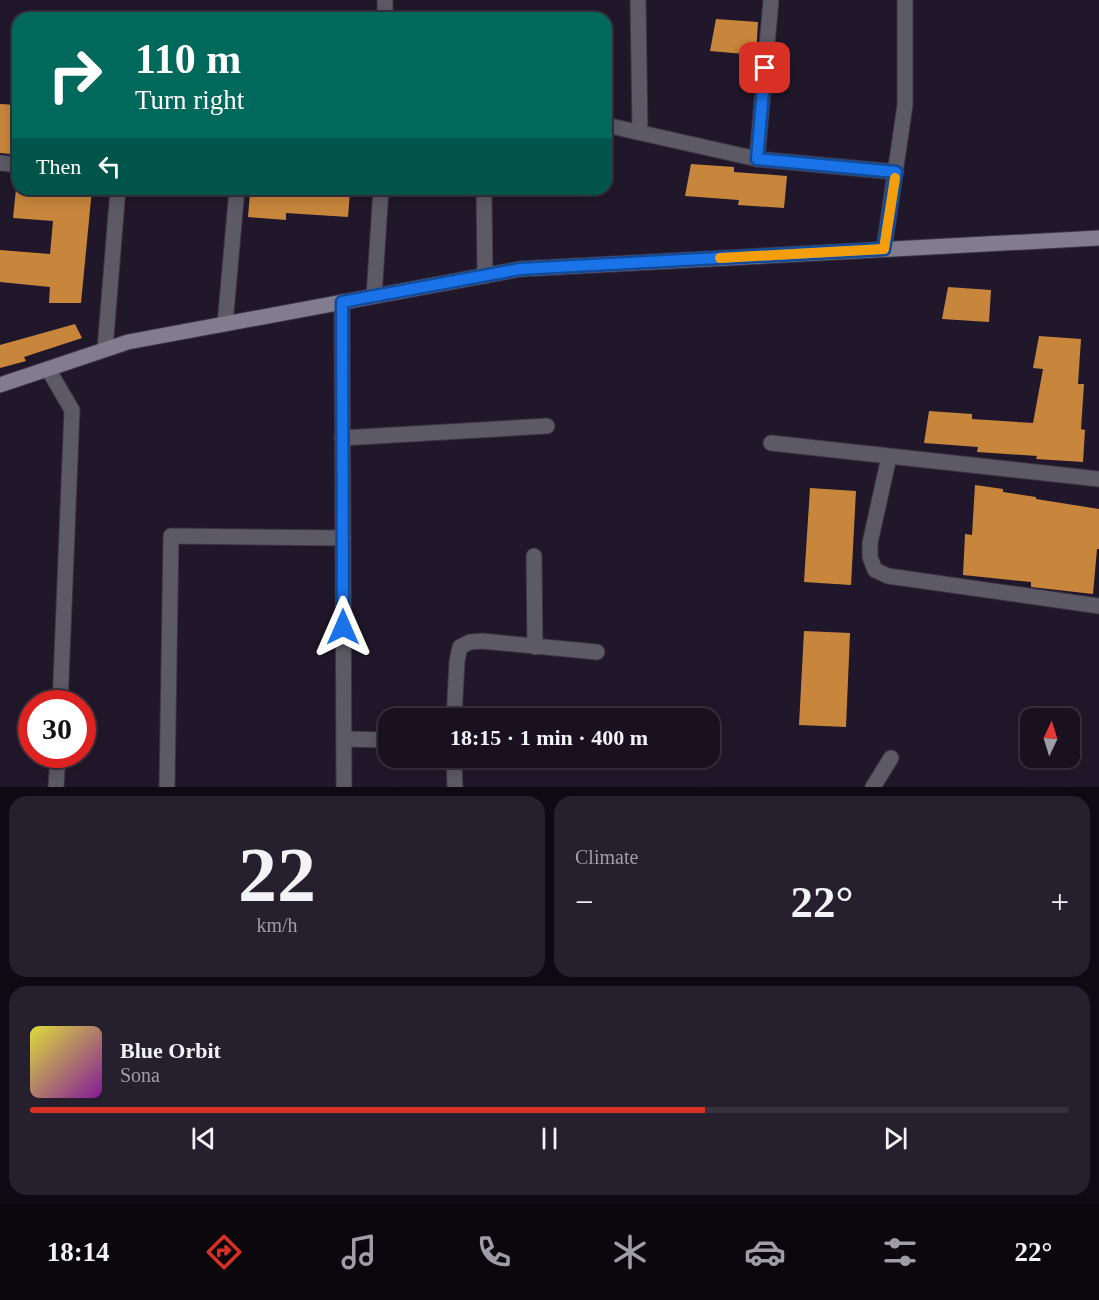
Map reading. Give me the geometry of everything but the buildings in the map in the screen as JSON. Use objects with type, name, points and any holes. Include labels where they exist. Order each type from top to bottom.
[{"type":"street","points":[[638,0],[640,132]]},
{"type":"street","points":[[757,159],[771,0]]},
{"type":"street","points":[[884,249],[905,105],[905,0]]},
{"type":"street","points":[[612,126],[757,159],[896,172]]},
{"type":"street","points":[[105,349],[118,195]]},
{"type":"street","points":[[225,324],[236,195]]},
{"type":"street","points":[[374,296],[381,195]]},
{"type":"street","points":[[484,195],[484,276]]},
{"type":"street","points":[[0,385],[128,342],[520,269],[1099,238]]},
{"type":"street","points":[[342,302],[344,787]]},
{"type":"street","points":[[48,369],[72,410],[61,690]]},
{"type":"street","points":[[342,438],[547,426]]},
{"type":"street","points":[[771,443],[1099,479]]},
{"type":"street","points":[[889,457],[870,543],[870,557],[875,570],[888,576],[1099,606]]},
{"type":"street","points":[[167,787],[171,536],[343,538]]},
{"type":"street","points":[[534,556],[535,646]]},
{"type":"street","points":[[455,708],[460,647],[470,642],[482,641],[597,652]]},
{"type":"street","points":[[344,739],[378,740]]},
{"type":"street","points":[[873,787],[891,758]]},
{"type":"street","points":[[57,787],[58,768]]},
{"type":"street","points":[[454,768],[454,787]]},
{"type":"slow traffic","points":[[720,258],[884,249],[895,178]]},
{"type":"route","points":[[343,627],[342,302],[520,269],[884,249],[896,172],[757,159],[765,68]]}]
